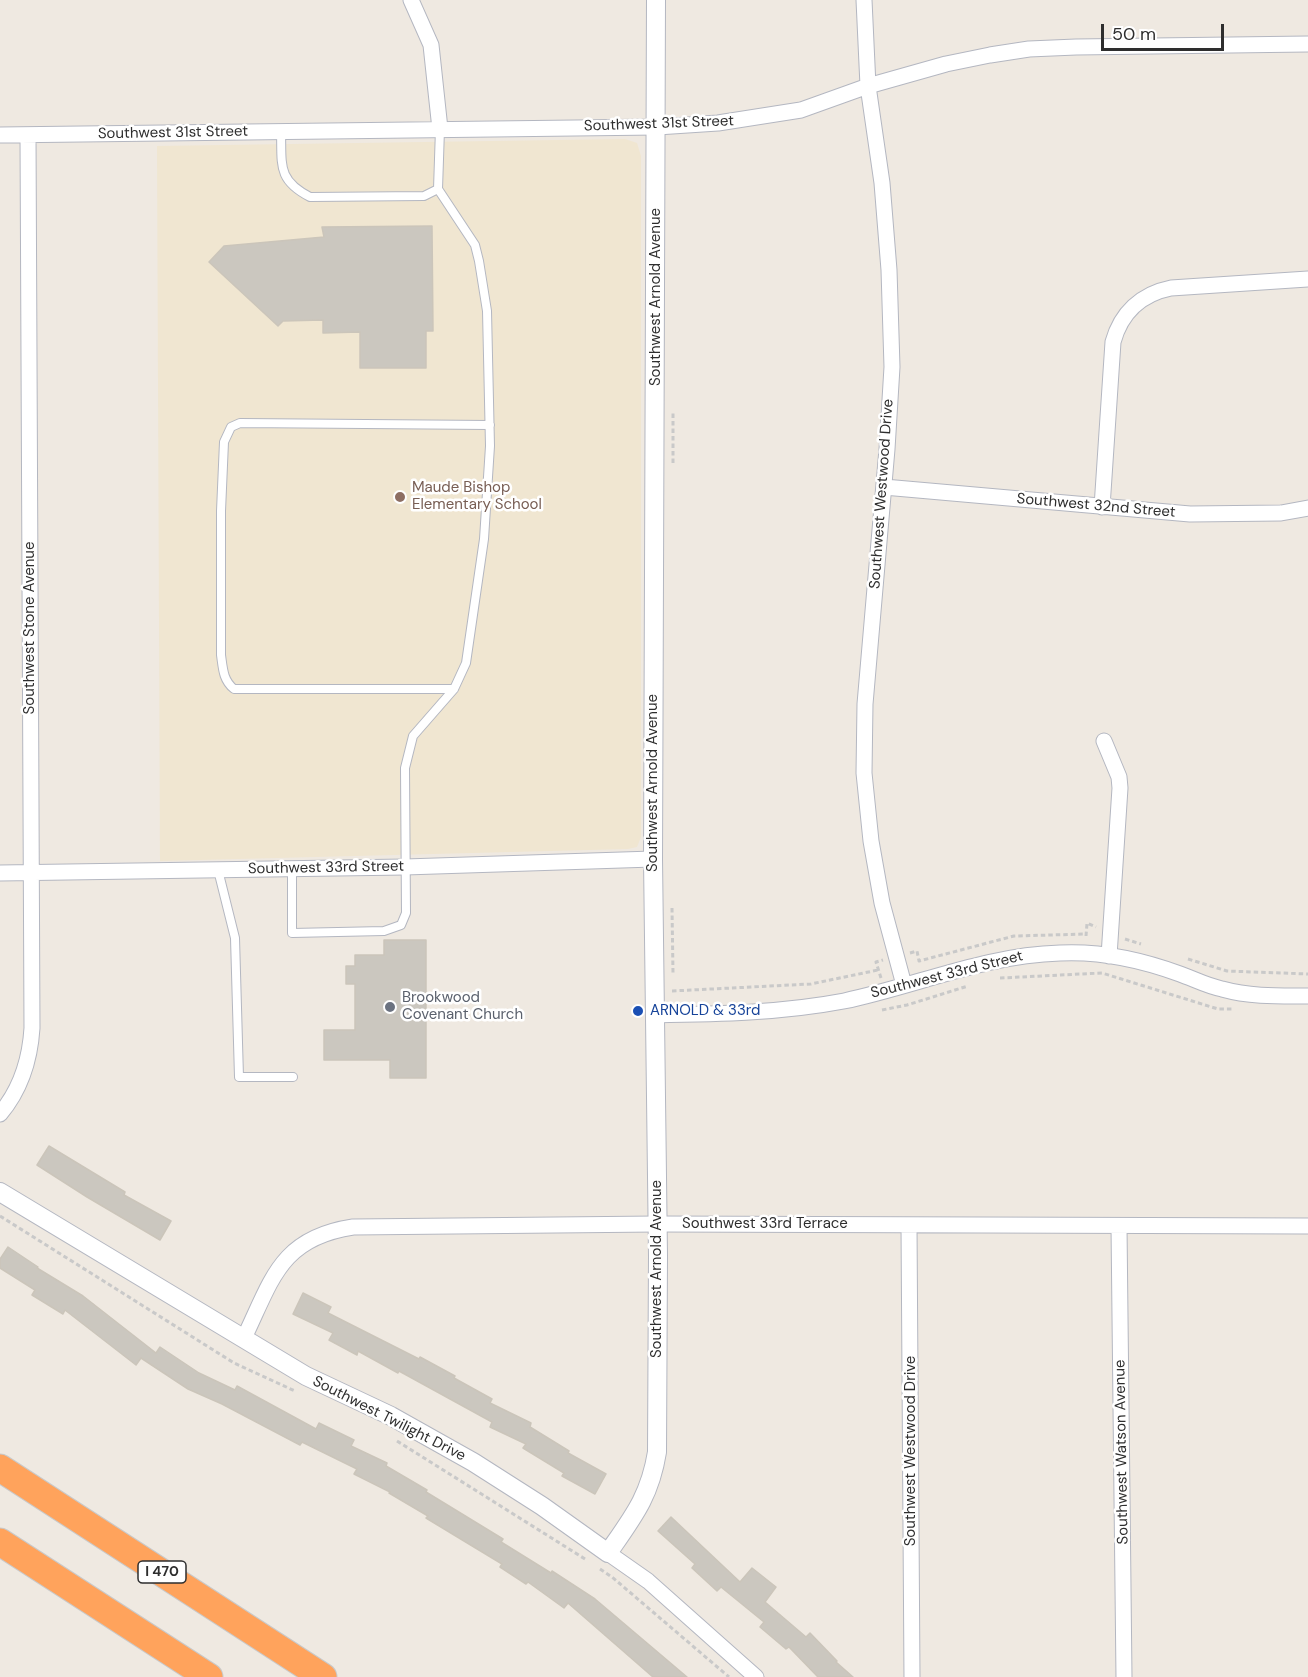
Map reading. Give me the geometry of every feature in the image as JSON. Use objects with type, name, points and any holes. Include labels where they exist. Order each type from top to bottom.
[{"type":"highway","name":"I 470","points":[[0,1468],[323,1677]]},
{"type":"highway","points":[[0,1542],[209,1677]]},
{"type":"street","points":[[411,0],[431,45],[440,129]]},
{"type":"street","name":"Southwest Arnold Avenue","points":[[608,1552],[639,1508],[647,1491],[655,1461],[657,1224],[653,859],[656,0]]},
{"type":"street","name":"Southwest Westwood Drive","points":[[864,0],[868,86],[882,183],[889,270],[892,367],[865,704],[864,773],[871,841],[882,903],[904,985]]},
{"type":"street","name":"Southwest 31st Street","points":[[0,135],[657,127],[718,123],[790,112],[868,86],[946,64],[990,55],[1076,47],[1308,44]]},
{"type":"street","name":"Southwest Stone Avenue","points":[[0,1114],[19,1085],[31,1043],[28,135]]},
{"type":"street","points":[[1102,507],[1113,342],[1121,322],[1130,309],[1140,300],[1158,291],[1171,288],[1308,279]]},
{"type":"street","name":"Southwest 32nd Street","points":[[884,487],[1190,514],[1281,513],[1308,508]]},
{"type":"street","points":[[1104,741],[1119,777],[1120,788],[1109,956]]},
{"type":"street","name":"Southwest 33rd Street","points":[[0,873],[405,867],[653,859]]},
{"type":"street","name":"Southwest 33rd Street","points":[[654,1015],[780,1011],[845,1000],[1005,958],[1064,953],[1109,956],[1146,963],[1204,984],[1240,993],[1308,996]]},
{"type":"street","name":"Southwest Twilight Drive","points":[[0,1192],[306,1376],[391,1416],[473,1462],[542,1506],[648,1581],[756,1677]]},
{"type":"street","name":"Southwest 33rd Terrace","points":[[244,1338],[276,1272],[289,1255],[317,1235],[330,1230],[352,1227],[657,1224],[1308,1227]]},
{"type":"street","name":"Southwest Westwood Drive","points":[[909,1225],[912,1677]]},
{"type":"street","name":"Southwest Watson Avenue","points":[[1119,1226],[1124,1677]]},
{"type":"lane","points":[[292,868],[292,933],[384,931],[401,925],[406,913],[405,768],[413,736],[454,689],[466,663],[484,539],[489,425],[487,311],[475,245],[438,189],[440,129]]},
{"type":"lane","points":[[280,131],[284,174],[296,190],[310,197],[424,196],[438,189]]},
{"type":"lane","points":[[454,689],[234,689],[230,686],[224,678],[221,655],[221,512],[224,442],[231,427],[240,423],[489,425]]},
{"type":"lane","points":[[218,870],[234,938],[239,1077],[293,1077]]},
{"type":"path","points":[[1085,941],[1087,923],[1148,946]]},
{"type":"path","points":[[1182,957],[1227,971],[1308,974]]},
{"type":"path","points":[[671,991],[811,984],[879,970]]},
{"type":"path","points":[[992,978],[1102,973],[1218,1009],[1240,1009]]},
{"type":"path","points":[[879,1010],[908,1005],[970,985]]},
{"type":"path","points":[[612,1577],[729,1677]]},
{"type":"shaded area","name":"Maude Bishop Elementary School","points":[[625,139],[637,143],[641,156],[641,837],[637,847],[160,861],[157,146]]},
{"type":"building","points":[[432,226],[433,331],[426,331],[426,368],[360,368],[360,332],[323,333],[323,320],[283,321],[278,326],[209,262],[224,246],[324,237],[322,227]]},
{"type":"building","name":"Brookwood Covenant Church","points":[[384,940],[426,940],[426,1078],[390,1078],[390,1060],[324,1060],[324,1030],[355,1030],[355,984],[346,984],[346,966],[355,966],[355,955],[384,955]]},
{"type":"building","points":[[49,1146],[125,1192],[124,1195],[171,1221],[160,1240],[37,1165]]},
{"type":"building","points":[[8,1247],[83,1296],[156,1353],[160,1347],[199,1373],[235,1390],[237,1386],[316,1429],[319,1423],[354,1440],[351,1446],[387,1463],[386,1466],[503,1539],[501,1542],[595,1599],[687,1677],[653,1677],[568,1603],[564,1608],[528,1582],[526,1584],[500,1567],[502,1564],[426,1518],[428,1516],[390,1492],[354,1474],[357,1469],[302,1442],[300,1445],[188,1389],[141,1358],[136,1365],[65,1310],[63,1314],[32,1295],[35,1290],[0,1268],[0,1259]]},
{"type":"building","points":[[303,1293],[331,1307],[328,1313],[455,1376],[454,1378],[492,1399],[490,1403],[531,1423],[530,1427],[569,1451],[568,1453],[606,1474],[595,1494],[562,1476],[564,1473],[523,1448],[526,1444],[490,1427],[492,1422],[399,1371],[398,1373],[358,1351],[357,1355],[329,1340],[333,1333],[293,1314]]},
{"type":"building","points":[[671,1517],[740,1582],[752,1568],[776,1587],[765,1602],[806,1637],[810,1633],[853,1677],[818,1677],[789,1647],[786,1649],[760,1627],[764,1622],[721,1587],[717,1591],[692,1568],[695,1564],[658,1531]]},
{"type":"place","name":"Maude Bishop Elementary School","points":[[400,497]]},
{"type":"place","name":"Brookwood Covenant Church","points":[[390,1007]]},
{"type":"place","name":"ARNOLD & 33rd","points":[[638,1011]]}]
